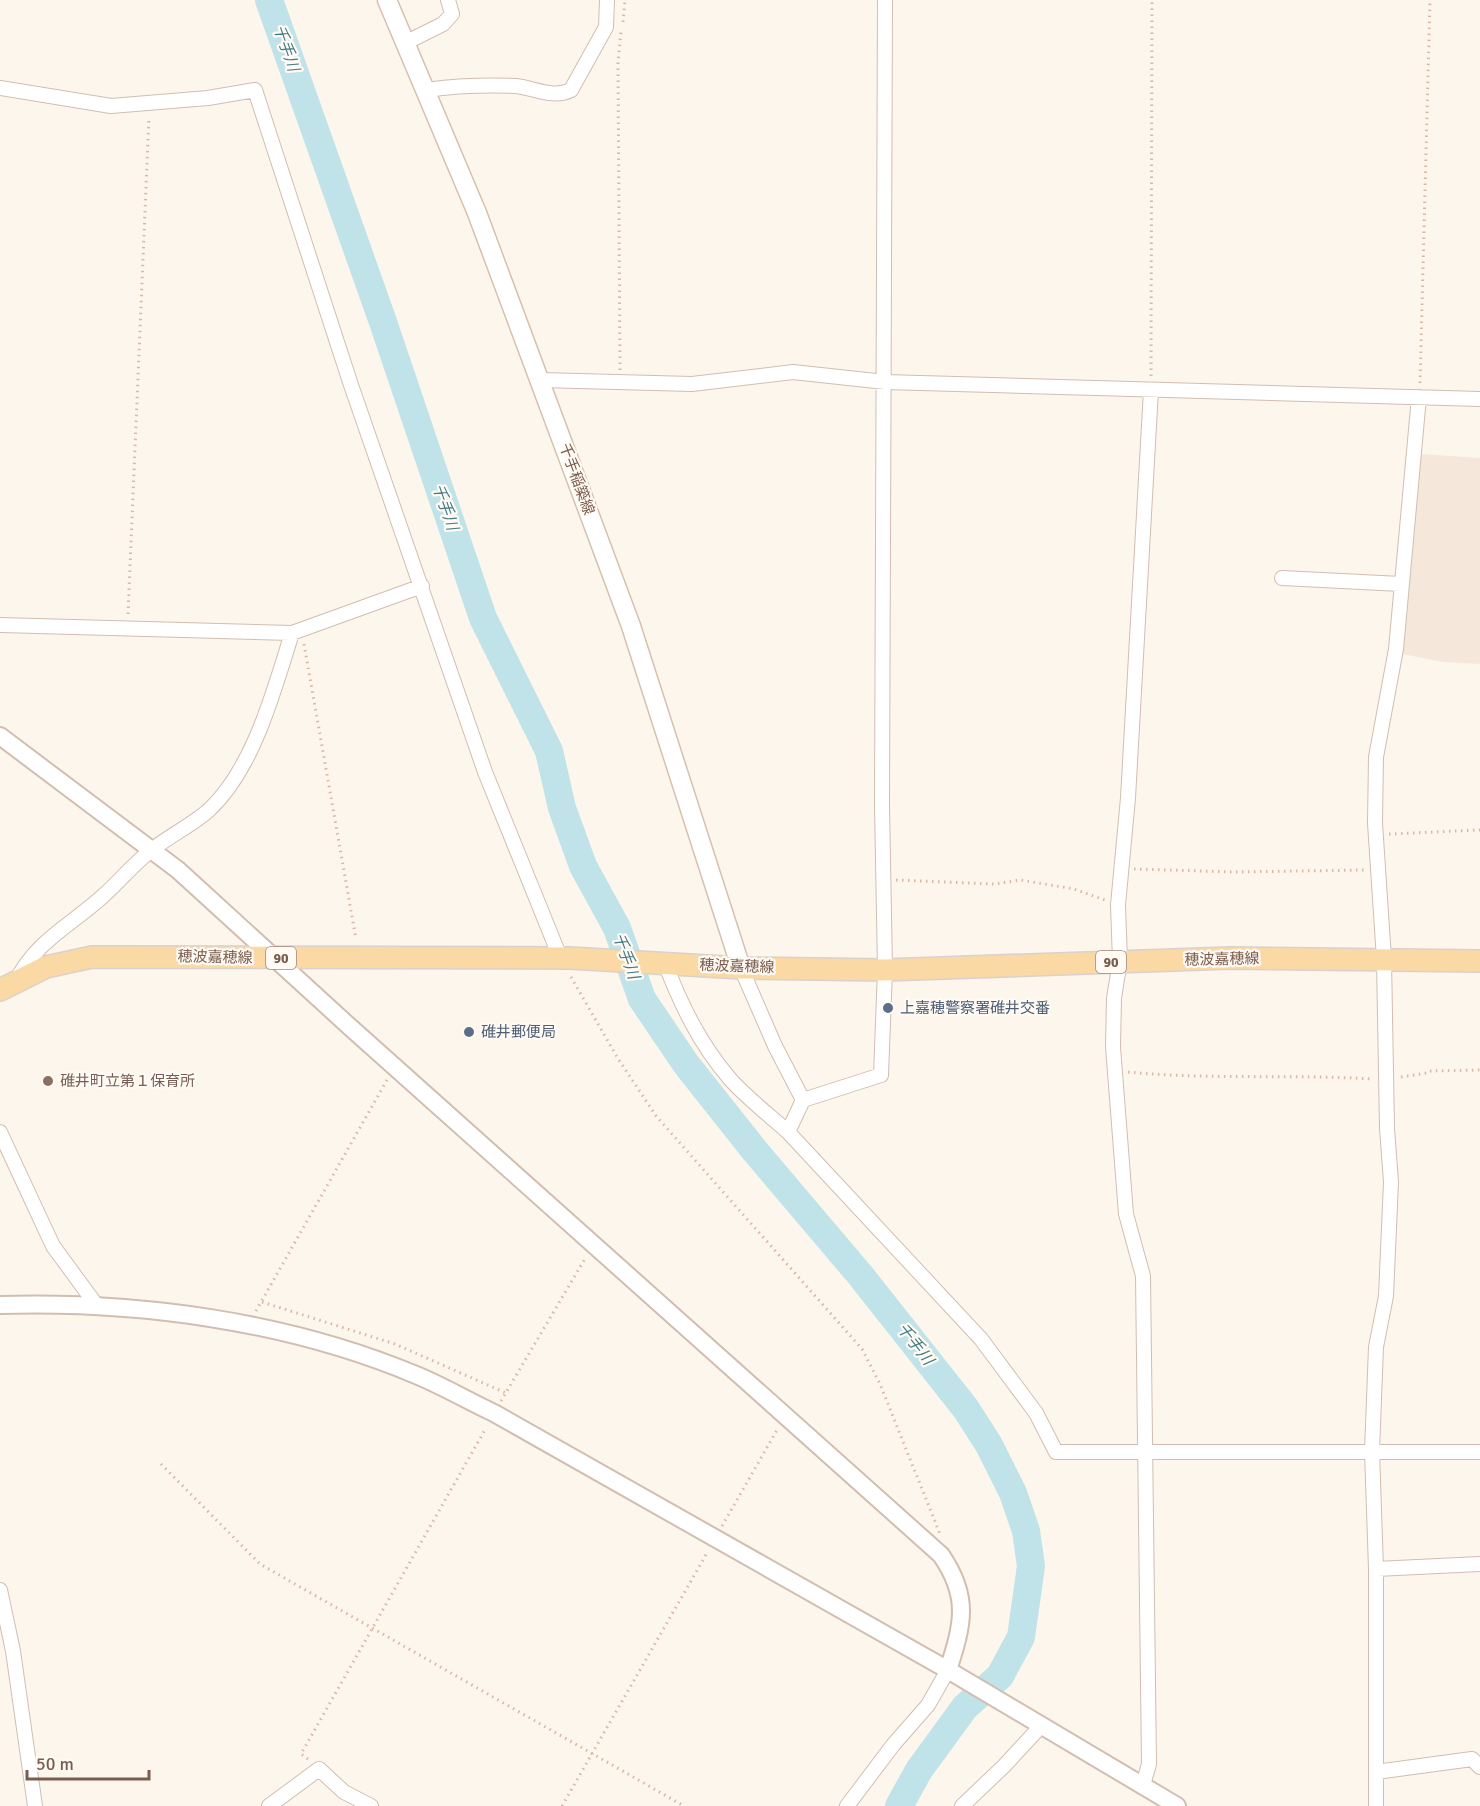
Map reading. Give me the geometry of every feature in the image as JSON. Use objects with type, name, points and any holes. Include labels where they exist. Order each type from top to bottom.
[{"type":"main road","name":"千手稲築線","points":[[387,0],[407,42],[541,380],[632,626],[741,968]]},
{"type":"main road","name":"穂波嘉穂線","points":[[8,985],[46,967],[92,957],[565,957],[741,968],[885,970],[1230,958],[1480,961]]},
{"type":"street","points":[[407,42],[443,24],[452,14],[448,0]]},
{"type":"street","points":[[426,90],[517,86],[554,94],[571,90],[606,27],[606,0]]},
{"type":"street","points":[[788,1132],[803,1100],[880,1075],[885,970],[883,880],[885,0]]},
{"type":"street","points":[[0,88],[111,106],[208,98],[255,90],[351,385],[485,772],[565,957]]},
{"type":"street","points":[[541,380],[692,384],[794,372],[885,382],[1480,399]]},
{"type":"street","points":[[1143,1785],[1149,1764],[1143,1276],[1126,1214],[1115,1070],[1114,998],[1120,961],[1118,905],[1128,798],[1151,390]]},
{"type":"street","points":[[1376,1806],[1376,1569],[1372,1451],[1376,1347],[1386,1296],[1391,1182],[1384,959],[1375,834],[1376,757],[1396,649],[1419,397]]},
{"type":"street","points":[[1282,579],[1401,584]]},
{"type":"street","points":[[0,625],[297,632],[422,586]]},
{"type":"street","points":[[8,985],[41,944],[101,897],[152,850],[210,809],[230,783],[251,747],[297,632]]},
{"type":"street","points":[[0,736],[178,870],[394,1067],[941,1555],[955,1575],[961,1594],[962,1613],[948,1670],[928,1705],[893,1745],[847,1806]]},
{"type":"street","points":[[661,962],[701,1039],[731,1079],[788,1132],[981,1339],[1036,1413],[1056,1452],[1480,1452]]},
{"type":"street","points":[[741,968],[775,1046],[803,1100]]},
{"type":"street","points":[[0,1132],[53,1246],[96,1306]]},
{"type":"street","points":[[0,1305],[49,1303],[96,1306],[247,1326],[326,1344],[416,1375],[494,1413],[948,1670],[1177,1806]]},
{"type":"street","points":[[1376,1569],[1480,1564]]},
{"type":"street","points":[[0,1590],[13,1651],[35,1806]]},
{"type":"street","points":[[962,1806],[1036,1723]]},
{"type":"street","points":[[1376,1772],[1472,1759],[1480,1767]]},
{"type":"street","points":[[269,1806],[319,1769],[344,1792],[371,1806]]},
{"type":"path","points":[[620,382],[618,62],[625,0]]},
{"type":"path","points":[[1151,390],[1152,0]]},
{"type":"path","points":[[1419,397],[1430,0]]},
{"type":"path","points":[[128,627],[136,477],[149,103]]},
{"type":"path","points":[[297,632],[359,956]]},
{"type":"path","points":[[1375,834],[1480,830]]},
{"type":"path","points":[[1121,868],[1234,872],[1378,870]]},
{"type":"path","points":[[883,880],[994,884],[1021,880],[1074,889],[1118,905]]},
{"type":"path","points":[[565,957],[616,1057],[657,1116],[862,1349],[880,1384],[938,1525],[947,1563]]},
{"type":"path","points":[[247,1326],[394,1067]]},
{"type":"path","points":[[1115,1070],[1176,1077],[1286,1076],[1386,1080],[1429,1071],[1480,1070]]},
{"type":"path","points":[[319,1769],[301,1754],[494,1413],[593,1245]]},
{"type":"path","points":[[262,1302],[395,1344],[506,1393]]},
{"type":"path","points":[[562,1806],[786,1415]]},
{"type":"path","points":[[161,1464],[260,1564],[684,1806]]},
{"type":"shaded area","points":[[1421,454],[1480,458],[1480,664],[1443,662],[1402,654]]},
{"type":"waterway","name":"千手川","points":[[269,0],[383,322],[483,618],[549,751],[562,808],[583,866],[617,928],[642,999],[686,1064],[755,1151],[861,1276],[966,1409],[989,1445],[1013,1493],[1026,1531],[1031,1566],[1021,1637],[1000,1676],[965,1707],[919,1770],[899,1806]]},
{"type":"place","name":"上嘉穂警察署碓井交番","points":[[888,1008]]},
{"type":"place","name":"碓井郵便局","points":[[469,1032]]},
{"type":"place","name":"碓井町立第１保育所","points":[[48,1081]]}]
